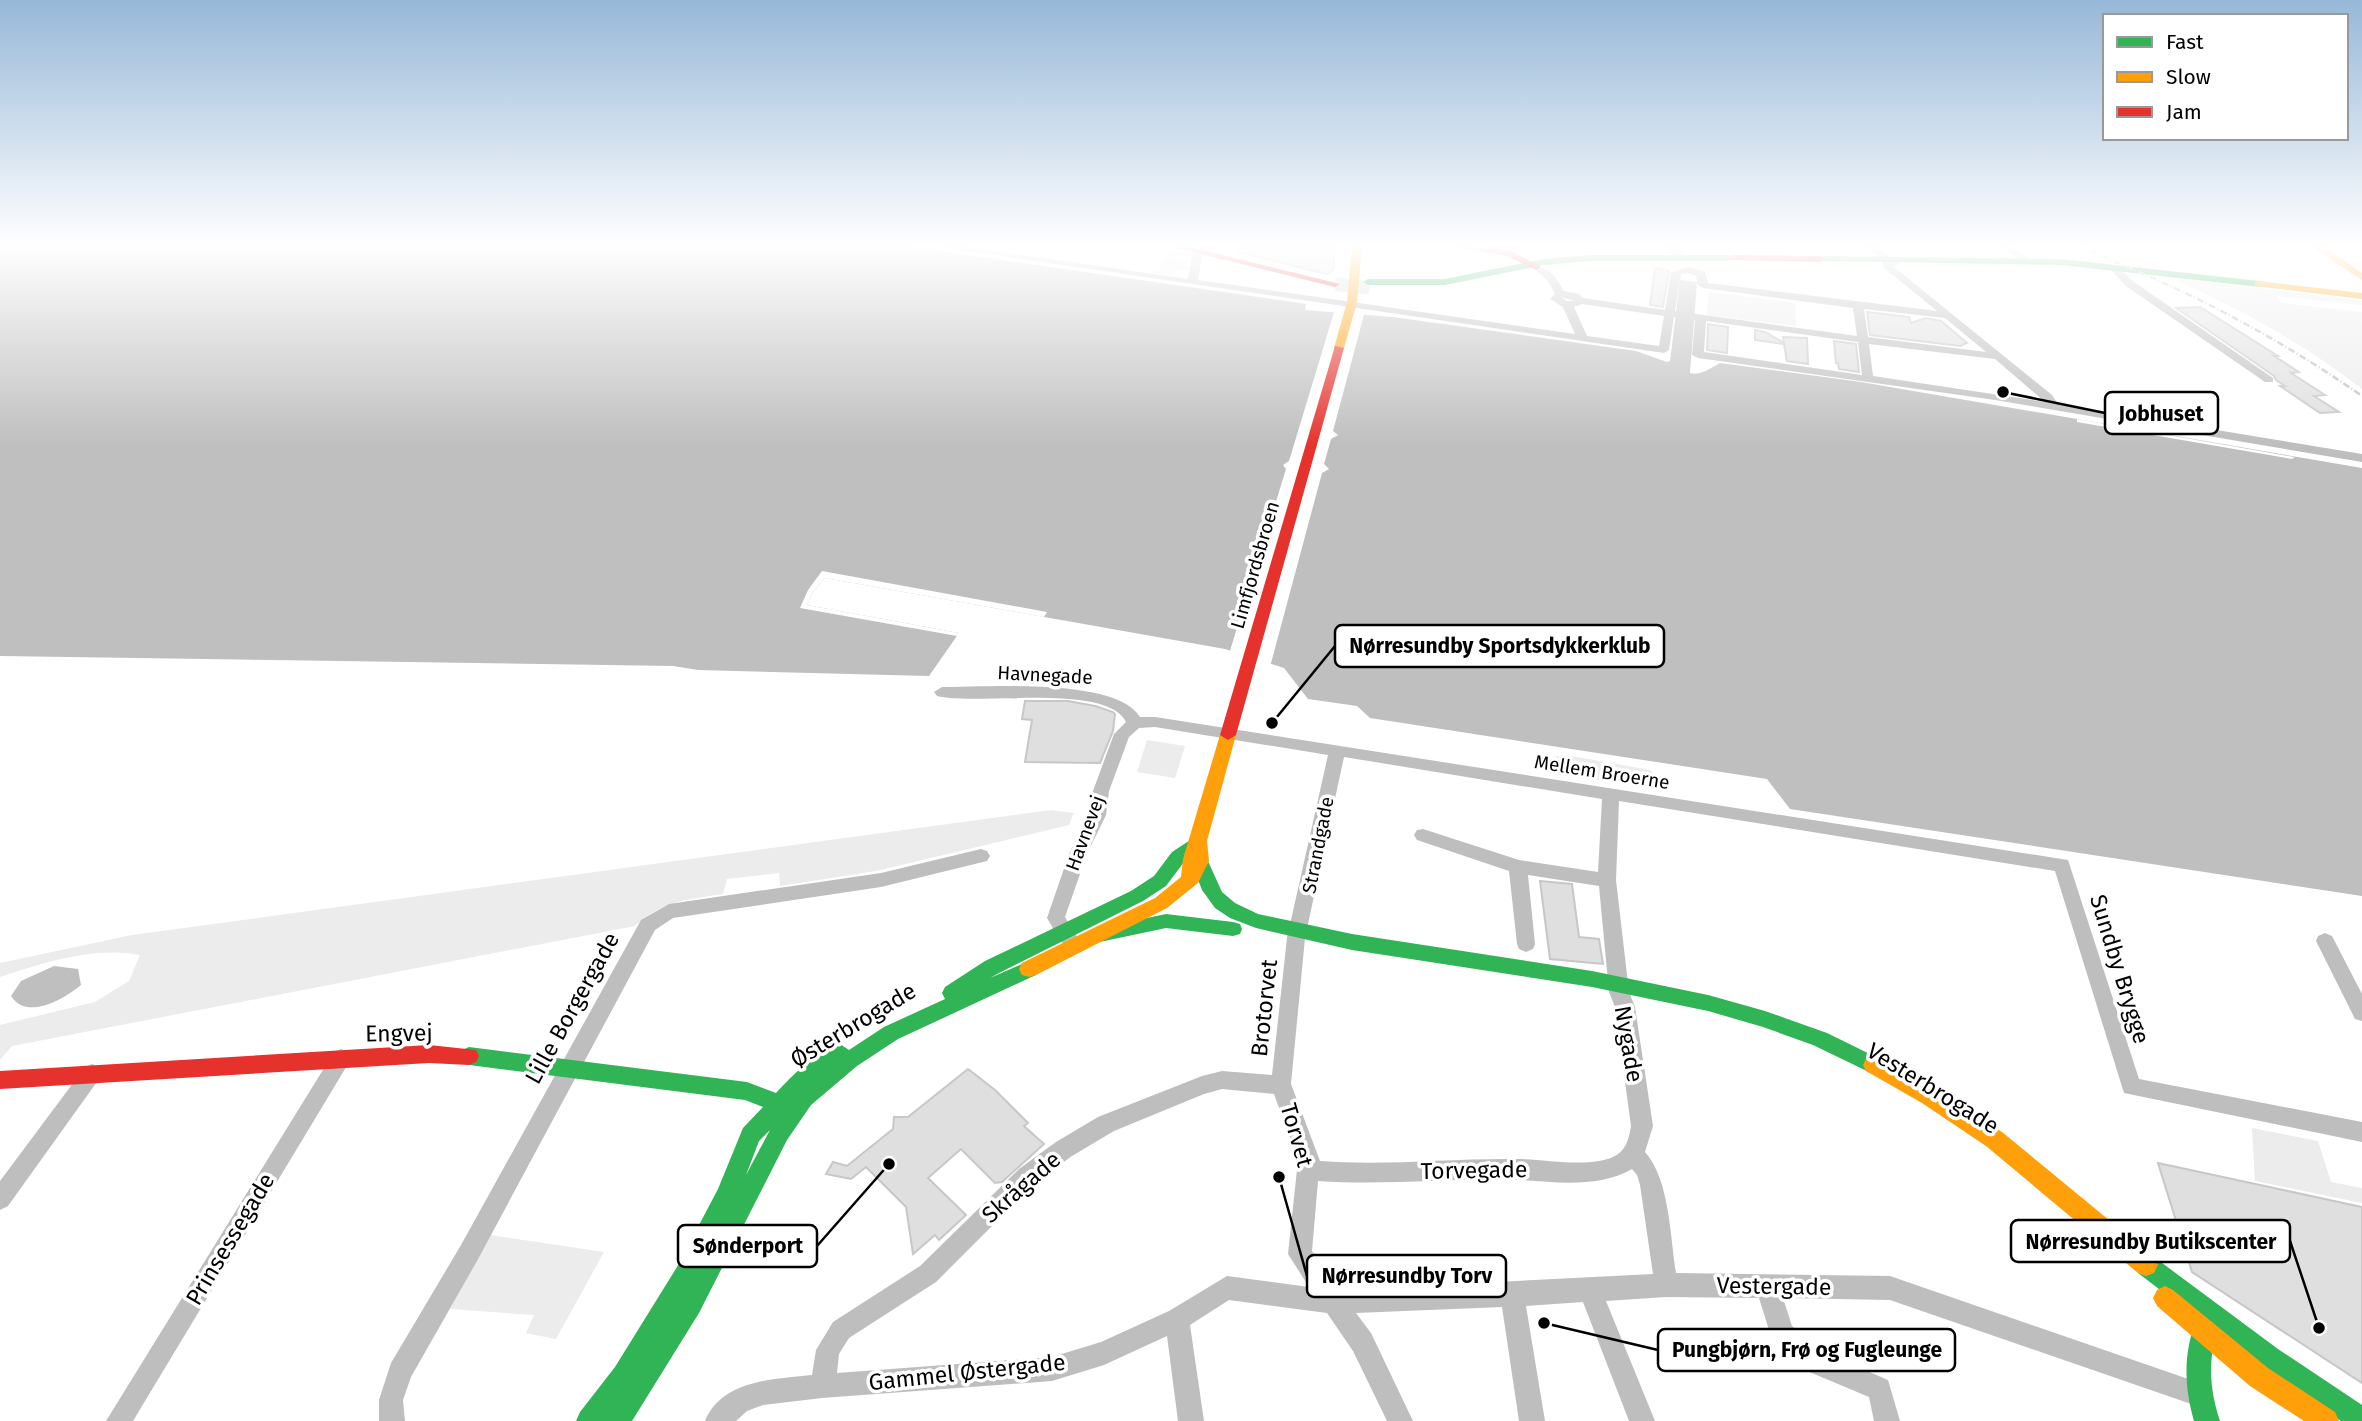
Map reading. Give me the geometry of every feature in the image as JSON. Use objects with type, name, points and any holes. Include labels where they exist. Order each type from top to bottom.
[{"type":"main road","name":"Limfjordsbroen","points":[[1201,864],[1202,852],[1198,840],[1349,313]]},
{"type":"main road","points":[[1195,894],[1192,859],[1198,840]]},
{"type":"main road","name":"Østerbrogade","points":[[618,1421],[691,1305],[779,1133],[793,1111],[834,1072],[891,1033],[953,1006],[1147,890],[1198,840]]},
{"type":"main road","name":"Østerbrogade","points":[[589,1421],[624,1376],[685,1275],[727,1195],[746,1145],[777,1104],[806,1076],[855,1044],[959,990],[992,967],[1069,938],[1095,936],[1161,903],[1195,894],[1201,864]]},
{"type":"main road","name":"Vesterbrogade","points":[[1201,864],[1210,894],[1223,906],[1247,918],[1297,934],[1619,989],[1730,1019],[1802,1043],[1857,1068],[1922,1105],[2021,1177],[2204,1333]]},
{"type":"main road","name":"Vesterbrogade","points":[[1195,894],[1233,929],[1260,936],[1297,934]]},
{"type":"main road","points":[[1095,936],[1166,920],[1233,929]]},
{"type":"main road","name":"Vesterbrogade","points":[[1619,989],[1668,993],[1731,1008],[1805,1033],[1863,1060],[1929,1096],[1994,1139],[2165,1281],[2209,1314]]},
{"type":"main road","name":"Engvej","points":[[0,1080],[429,1054],[497,1058],[747,1091],[793,1111]]},
{"type":"main road","points":[[2207,1421],[2197,1394],[2194,1363],[2209,1314],[2362,1420]]},
{"type":"main road","points":[[2204,1333],[2259,1377],[2326,1421]]},
{"type":"street","points":[[1407,313],[1664,350],[1671,313]]},
{"type":"street","points":[[1572,313],[1583,339]]},
{"type":"street","points":[[1673,313],[1997,356]]},
{"type":"street","points":[[1858,313],[1868,379]]},
{"type":"street","points":[[1932,313],[1949,315],[2048,397],[2054,407]]},
{"type":"street","points":[[2172,313],[2269,380]]},
{"type":"street","points":[[1698,317],[1698,355],[2054,407],[2362,458]]},
{"type":"street","name":"Havnegade","points":[[942,692],[1056,694],[1103,700],[1124,708],[1135,723]]},
{"type":"street","name":"Mellem Broerne","points":[[1135,723],[1155,722],[2062,865]]},
{"type":"street","name":"Havnevej","points":[[1069,938],[1056,918],[1068,881],[1097,815],[1101,791],[1122,734],[1135,723]]},
{"type":"street","name":"Strandgade","points":[[1297,934],[1337,752]]},
{"type":"street","name":"Nygade","points":[[1611,795],[1607,880],[1619,989],[1625,1007],[1642,1126],[1640,1141],[1633,1154]]},
{"type":"street","points":[[1423,835],[1518,867],[1607,880]]},
{"type":"street","name":"Lille Borgergade","points":[[392,1421],[391,1400],[401,1372],[648,925],[668,911],[881,880],[981,856]]},
{"type":"street","name":"Sundby Brygge","points":[[2062,865],[2132,1087],[2362,1132]]},
{"type":"street","points":[[1518,867],[1526,944]]},
{"type":"street","name":"Brotorvet","points":[[1281,1084],[1297,934]]},
{"type":"street","points":[[2325,941],[2362,1013]]},
{"type":"street","name":"Prinsessegade","points":[[119,1421],[341,1058]]},
{"type":"street","points":[[0,1199],[92,1073]]},
{"type":"street","name":"Skrågade","points":[[822,1386],[828,1350],[841,1330],[928,1273],[1027,1176],[1064,1149],[1106,1124],[1202,1085],[1222,1080],[1262,1085],[1281,1084]]},
{"type":"street","name":"Torvet","points":[[1281,1084],[1309,1160],[1300,1254],[1362,1342],[1401,1421]]},
{"type":"street","points":[[1633,1154],[1647,1170],[1651,1185],[1666,1285]]},
{"type":"street","name":"Torvegade","points":[[1309,1170],[1345,1174],[1516,1169],[1606,1170],[1623,1164],[1633,1154]]},
{"type":"street","name":"Vestergade","points":[[1334,1302],[1512,1295],[1666,1285],[1890,1288],[2197,1394]]},
{"type":"street","points":[[1767,1286],[1782,1334],[1816,1362],[1879,1389],[1887,1421]]},
{"type":"street","name":"Gammel Østergade","points":[[718,1421],[738,1401],[763,1393],[1052,1369],[1104,1353],[1177,1319],[1227,1288],[1334,1302]]},
{"type":"street","points":[[1590,1290],[1642,1421]]},
{"type":"street","points":[[1512,1295],[1532,1421]]},
{"type":"street","points":[[1177,1319],[1191,1421]]},
{"type":"shaded area","points":[[0,313],[1347,313],[1393,317],[1636,351],[1667,362],[1670,361],[1676,313],[1695,313],[1690,373],[1694,374],[1720,363],[1861,382],[2362,468],[2362,896],[1790,809],[1767,779],[1370,718],[1357,706],[1308,699],[1284,668],[1225,649],[825,578],[813,592],[807,605],[959,633],[929,676],[698,670],[673,666],[0,656]]},
{"type":"shaded area","points":[[1795,313],[1796,326],[1707,315]]},
{"type":"shaded area","points":[[2244,313],[2362,313],[2362,389],[2295,343]]},
{"type":"shaded area","points":[[1147,740],[1185,746],[1175,778],[1137,772]]},
{"type":"shaded area","points":[[1566,755],[1650,770],[1662,781],[1660,784],[1636,785],[1602,781],[1570,772],[1550,761],[1553,757]]},
{"type":"shaded area","points":[[1051,810],[1074,813],[1069,825],[876,871],[780,886],[779,873],[727,879],[723,894],[666,906],[635,926],[12,1046],[0,1060],[0,1025],[95,1002],[129,981],[140,955],[87,954],[0,977],[0,963],[132,935]]},
{"type":"shaded area","points":[[54,966],[78,969],[81,985],[56,1001],[36,1007],[26,1007],[11,996],[21,981]]},
{"type":"shaded area","points":[[2252,1128],[2318,1141],[2331,1182],[2362,1188],[2362,1203],[2255,1181]]},
{"type":"shaded area","points":[[490,1235],[604,1252],[556,1339],[526,1333],[534,1315],[450,1309]]},
{"type":"pier","points":[[1334,313],[1364,313],[1333,431],[1338,435],[1331,439],[1324,464],[1329,469],[1322,473],[1270,667],[1229,654],[1286,469],[1283,465],[1289,461]]},
{"type":"pier","points":[[2077,419],[2295,457],[2292,459],[2077,422]]},
{"type":"pier","points":[[822,571],[1047,612],[1044,617],[825,578],[813,592],[807,605],[959,633],[957,636],[800,608],[808,590]]},
{"type":"building","points":[[1867,313],[1878,313],[1909,317],[1911,323],[1926,318],[1941,321],[1967,343],[1960,346],[1870,335]]},
{"type":"building","points":[[2184,313],[2210,313],[2278,356],[2274,356],[2299,372],[2291,373],[2325,395],[2314,396],[2339,412],[2320,413],[2280,386],[2285,386]]},
{"type":"building","points":[[1708,324],[1728,327],[1727,353],[1707,350]]},
{"type":"building","points":[[1755,330],[1765,332],[1784,343],[1783,337],[1807,338],[1808,364],[1787,361],[1784,344],[1755,340]]},
{"type":"building","points":[[1834,341],[1856,344],[1859,372],[1839,369]]},
{"type":"building","points":[[1025,701],[1068,701],[1113,712],[1113,731],[1100,763],[1025,762],[1032,720],[1022,719]]},
{"type":"building","points":[[1540,881],[1572,884],[1579,937],[1599,939],[1603,964],[1550,959]]},
{"type":"building","points":[[968,1069],[995,1090],[1028,1123],[1024,1126],[1044,1144],[1002,1182],[995,1183],[961,1149],[928,1178],[966,1215],[939,1240],[935,1235],[913,1254],[906,1207],[866,1167],[851,1179],[826,1174],[833,1162],[847,1166],[893,1129],[894,1117],[908,1117]]},
{"type":"building","points":[[2158,1163],[2362,1207],[2362,1383],[2192,1272]]},
{"type":"railway","points":[[2226,313],[2294,352],[2362,396]]},
{"type":"traffic: fast","points":[[952,993],[992,967],[1137,896],[1160,881],[1178,857],[1198,841]]},
{"type":"traffic: fast","points":[[1201,864],[1207,883],[1221,903],[1256,921],[1352,942],[1592,979],[1708,1003],[1765,1019],[1820,1039],[1873,1065]]},
{"type":"traffic: fast","points":[[1095,936],[1166,921],[1233,929]]},
{"type":"traffic: fast","points":[[618,1421],[691,1305],[779,1133],[804,1098],[850,1060],[891,1033],[1029,969]]},
{"type":"traffic: fast","points":[[589,1421],[624,1376],[685,1275],[727,1195],[751,1135],[805,1076],[840,1053]]},
{"type":"traffic: fast","points":[[469,1056],[747,1091],[789,1109]]},
{"type":"traffic: fast","points":[[2146,1265],[2269,1358],[2362,1420]]},
{"type":"traffic: fast","points":[[2206,1325],[2200,1351],[2198,1384],[2207,1421]]},
{"type":"traffic: slow","points":[[1339,348],[1349,313]]},
{"type":"traffic: slow","points":[[1029,969],[1161,903],[1192,878],[1200,861],[1198,841],[1228,735]]},
{"type":"traffic: slow","points":[[1190,879],[1192,859],[1198,841]]},
{"type":"traffic: slow","points":[[1873,1065],[1929,1096],[1994,1139],[2146,1265]]},
{"type":"traffic: slow","points":[[2165,1298],[2259,1377],[2326,1421]]},
{"type":"traffic: jam","points":[[1228,735],[1339,348]]},
{"type":"traffic: jam","points":[[0,1080],[429,1054],[469,1056]]},
{"type":"place","name":"Jobhuset","points":[[2003,392]]},
{"type":"place","name":"Nørresundby Sportsdykkerklub","points":[[1272,723]]},
{"type":"place","name":"Sønderport","points":[[889,1164]]},
{"type":"place","name":"Nørresundby Torv","points":[[1279,1177]]},
{"type":"place","name":"Pungbjørn, Frø og Fugleunge","points":[[1544,1323]]},
{"type":"place","name":"Nørresundby Butikscenter","points":[[2319,1328]]}]
